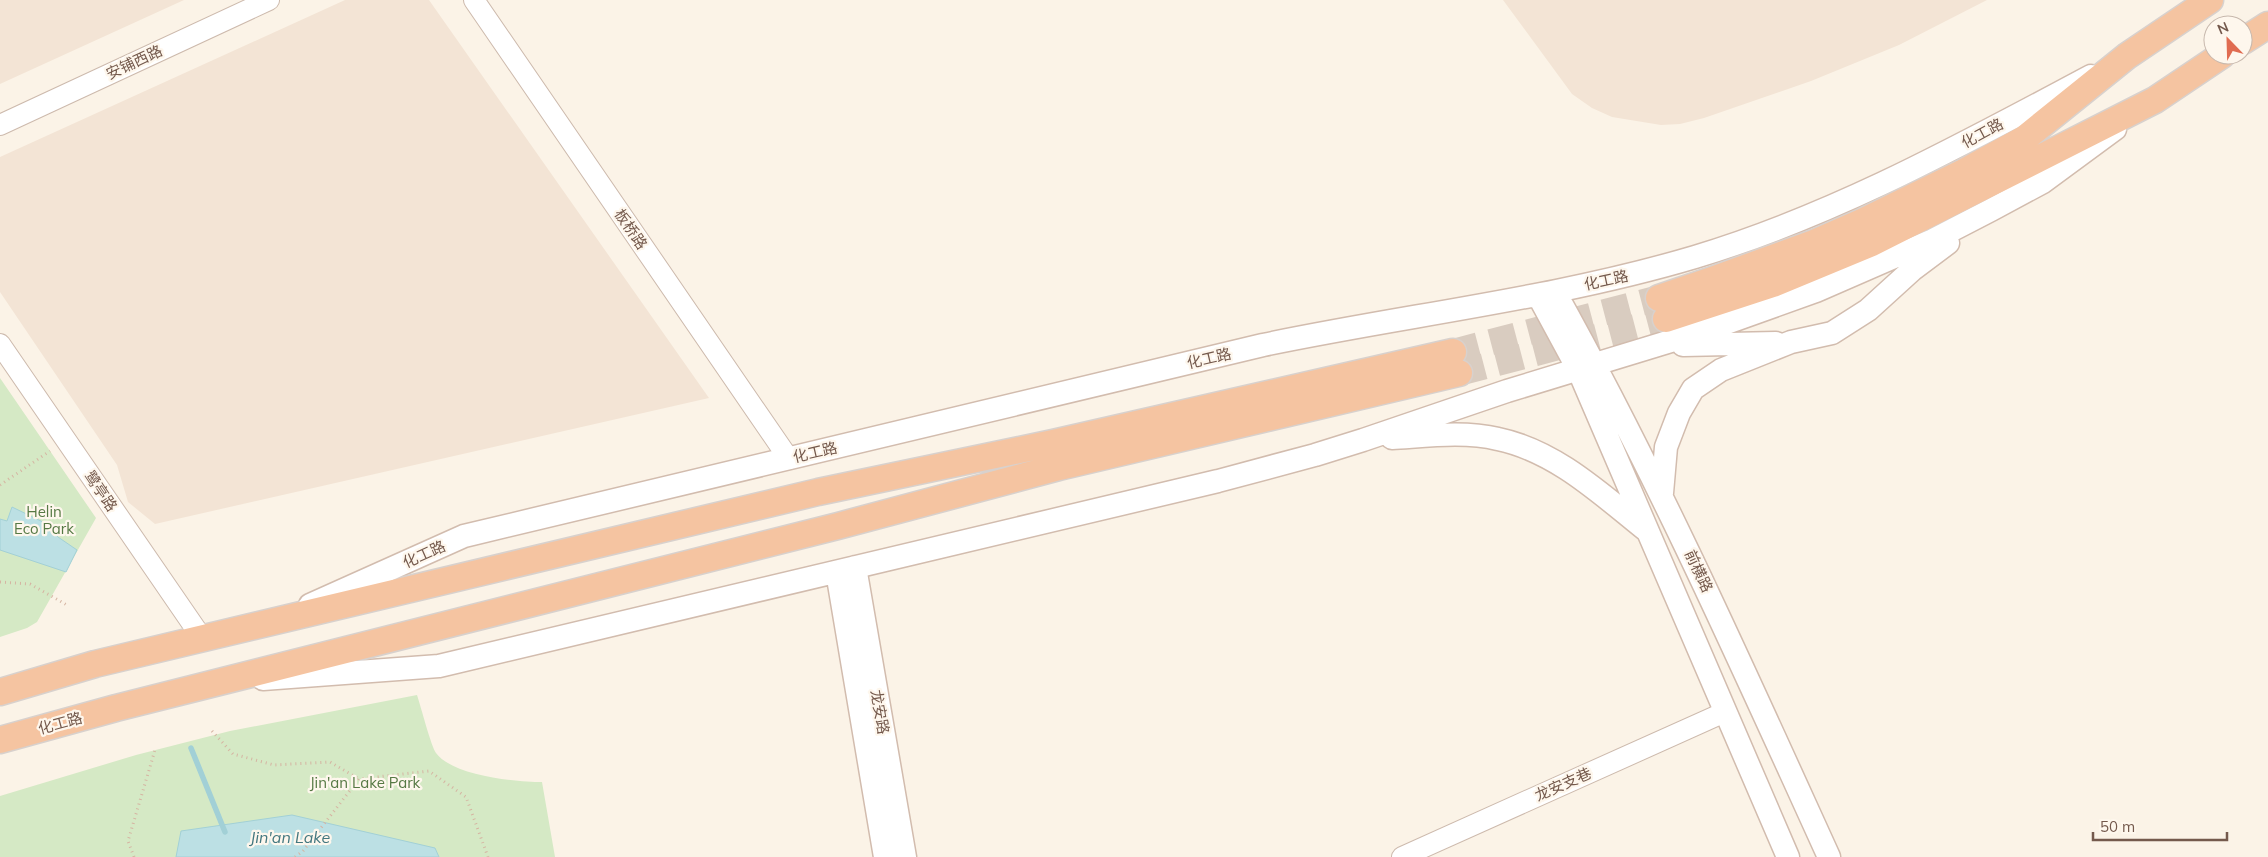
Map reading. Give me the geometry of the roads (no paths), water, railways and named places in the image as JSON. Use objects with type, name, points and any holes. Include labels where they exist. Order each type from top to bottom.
[{"type":"highway","name":"化工路","points":[[2207,65],[2155,100],[1872,242],[1772,284],[1663,309],[1712,280],[1814,243],[1862,222],[2024,140],[2127,56],[2210,0]]},
{"type":"highway","points":[[2253,35],[2268,25]]},
{"type":"highway","name":"化工路","points":[[0,692],[95,664],[818,492],[1456,362],[828,528],[0,740]]},
{"type":"main road","name":"化工路","points":[[274,621],[464,536],[1263,345],[1345,328],[1546,293],[1631,275],[1696,257],[1764,234],[1836,205],[1918,167],[2127,56]]},
{"type":"main road","points":[[218,683],[439,666],[1228,479],[1363,440],[1657,346],[1816,291],[1933,240],[2043,182],[2155,100]]},
{"type":"main road","points":[[1662,494],[1666,447],[1679,413],[1693,389],[1721,370],[1791,342],[1832,333],[1868,310],[1912,270],[1991,210]]},
{"type":"main road","name":"前横路","points":[[1546,293],[1662,494],[1828,857]]},
{"type":"main road","points":[[1657,346],[1791,342]]},
{"type":"main road","name":"前横路","points":[[1587,367],[1648,532],[1788,857]]},
{"type":"main road","points":[[1363,440],[1450,435],[1497,438],[1517,444],[1536,452],[1578,476],[1648,532]]},
{"type":"main road","name":"龙安路","points":[[846,570],[885,857]]},
{"type":"main road","name":"龙安路","points":[[846,570],[905,857]]},
{"type":"street","name":"安铺西路","points":[[0,125],[269,0]]},
{"type":"street","name":"板桥路","points":[[474,0],[789,459]]},
{"type":"street","name":"鹭亭路","points":[[0,344],[202,638]]},
{"type":"street","name":"龙安支巷","points":[[1402,857],[1725,712]]},
{"type":"water","points":[[12,507],[45,523],[58,537],[77,550],[66,572],[0,550],[0,519],[7,521]]},
{"type":"water","name":"Jin'an Lake","points":[[292,815],[435,848],[439,857],[176,857],[181,831]]},
{"type":"waterway","points":[[191,748],[225,832]]},
{"type":"tunnel","points":[[1453,352],[1659,298]]},
{"type":"tunnel","points":[[1459,373],[1666,319]]},
{"type":"park label","name":"Helin Eco Park","points":[[44,520]]},
{"type":"park label","name":"Jin'an Lake Park","points":[[365,782]]}]
